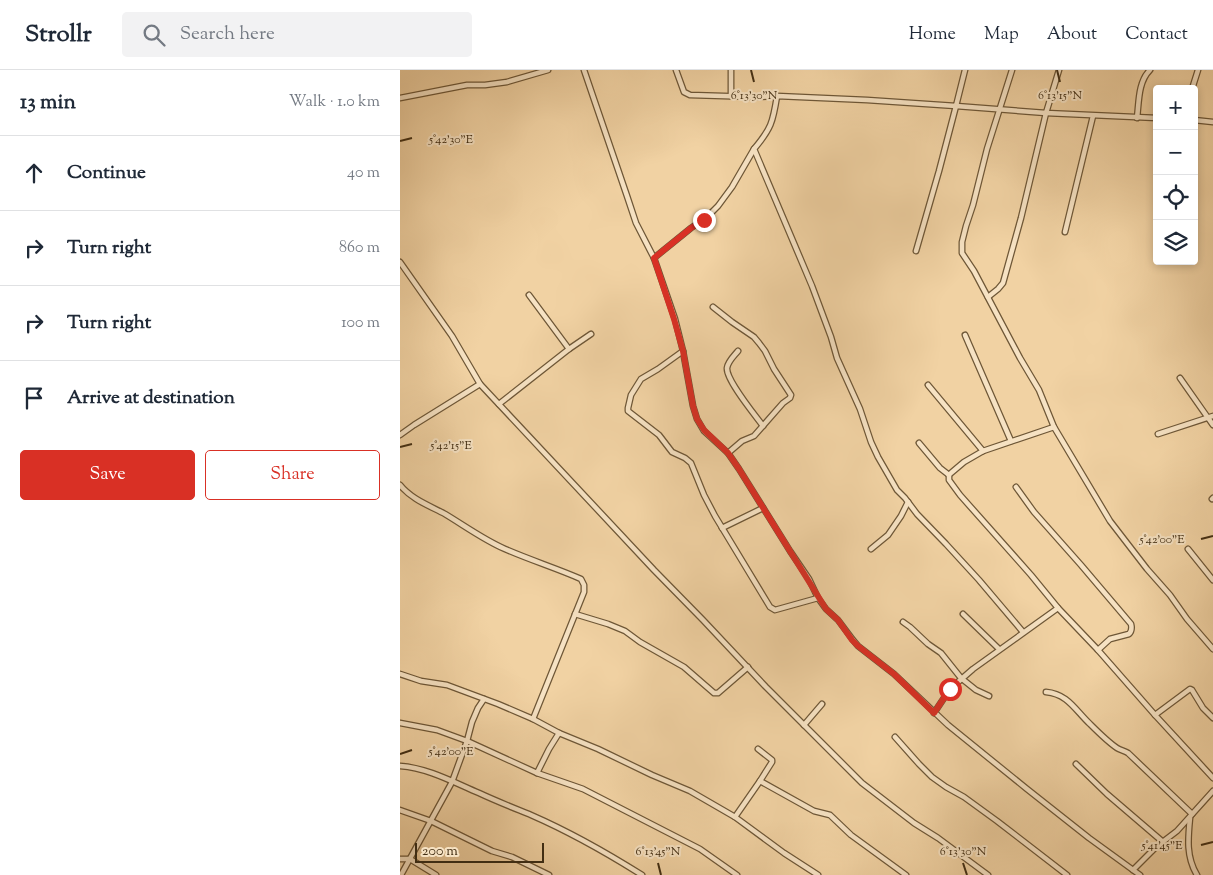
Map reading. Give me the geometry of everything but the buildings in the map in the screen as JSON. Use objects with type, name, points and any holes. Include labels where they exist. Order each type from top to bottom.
[{"type":"street","points":[[400,98],[467,85],[507,82],[548,70]]},
{"type":"street","points":[[584,70],[632,213],[654,258],[674,319],[683,351],[697,419],[704,430],[728,453],[739,469],[809,579],[818,598],[838,620],[852,640],[894,674],[934,713],[1089,838],[1140,875]]},
{"type":"street","points":[[676,70],[681,86],[687,94],[868,100],[1093,116],[1153,118]]},
{"type":"street","points":[[731,70],[731,96]]},
{"type":"street","points":[[916,250],[965,70]]},
{"type":"street","points":[[1012,70],[966,226],[961,247],[962,253],[974,271],[1038,390],[1054,427],[1110,521],[1213,649]]},
{"type":"street","points":[[988,297],[1003,282],[1021,218],[1046,113],[1059,70]]},
{"type":"street","points":[[1137,118],[1140,90],[1146,74],[1150,70]]},
{"type":"street","points":[[1193,85],[1198,70]]},
{"type":"street","points":[[654,258],[718,206],[732,187],[754,149],[767,134],[774,116],[777,96]]},
{"type":"street","points":[[1065,232],[1093,116]]},
{"type":"street","points":[[1198,120],[1213,122]]},
{"type":"street","points":[[754,149],[812,286],[837,358],[860,409],[870,442],[893,484],[917,514],[979,580],[1023,632]]},
{"type":"street","points":[[400,262],[452,336],[480,384],[766,687],[862,783],[914,823],[938,838],[988,875]]},
{"type":"street","points":[[529,295],[568,349]]},
{"type":"street","points":[[714,307],[759,342],[790,393],[790,398],[782,403],[754,436],[742,441],[728,453]]},
{"type":"street","points":[[499,404],[568,349],[591,334]]},
{"type":"street","points":[[965,335],[1011,441]]},
{"type":"street","points":[[683,351],[658,370],[641,379],[631,395],[628,410],[659,435],[672,452],[689,460],[704,495],[722,528],[772,609],[775,610],[818,598]]},
{"type":"street","points":[[738,351],[729,361],[727,367],[729,377],[763,426]]},
{"type":"street","points":[[1180,378],[1211,416],[1213,425]]},
{"type":"street","points":[[400,435],[480,384]]},
{"type":"street","points":[[928,385],[983,451]]},
{"type":"street","points":[[1158,434],[1211,416]]},
{"type":"street","points":[[949,475],[964,462],[983,451],[1054,427]]},
{"type":"street","points":[[919,444],[940,468],[949,475],[949,480],[960,495],[1058,608],[1213,778]]},
{"type":"street","points":[[400,485],[416,499],[490,542],[580,579],[584,585],[584,592],[533,719]]},
{"type":"street","points":[[1016,487],[1034,512],[1130,624],[1132,628],[1129,634],[1110,639],[1098,650]]},
{"type":"street","points":[[871,549],[888,535],[908,502]]},
{"type":"street","points":[[722,528],[763,508]]},
{"type":"street","points":[[1188,549],[1213,580]]},
{"type":"street","points":[[934,713],[950,689],[961,678],[1058,608]]},
{"type":"street","points":[[575,614],[625,631],[640,642],[684,667],[714,693],[718,693],[748,667]]},
{"type":"street","points":[[963,614],[999,649]]},
{"type":"street","points":[[903,622],[941,653],[961,678],[976,690],[989,696]]},
{"type":"street","points":[[400,674],[421,681],[447,686],[484,699],[533,719],[559,733],[690,791],[735,817],[818,875]]},
{"type":"street","points":[[1155,716],[1190,689],[1203,708],[1213,718]]},
{"type":"street","points":[[1046,692],[1054,692],[1070,702],[1090,724],[1116,747],[1128,753],[1191,816]]},
{"type":"street","points":[[401,875],[452,782],[472,722],[484,699]]},
{"type":"street","points":[[804,725],[822,704]]},
{"type":"street","points":[[400,723],[437,730],[467,741],[538,773],[583,789],[700,849],[737,875]]},
{"type":"street","points":[[538,773],[559,733]]},
{"type":"street","points":[[895,737],[932,777],[997,821],[1067,875]]},
{"type":"street","points":[[735,817],[771,765],[772,760],[758,749]]},
{"type":"street","points":[[1076,764],[1107,794],[1163,842]]},
{"type":"street","points":[[400,766],[434,773],[532,816],[579,838],[642,875]]},
{"type":"street","points":[[760,780],[814,811],[830,815],[851,835],[906,875]]},
{"type":"street","points":[[1133,870],[1156,847],[1177,831],[1213,791]]},
{"type":"street","points":[[400,810],[431,821],[492,851],[512,857],[549,875]]},
{"type":"street","points":[[1191,816],[1188,848],[1191,864],[1197,875]]},
{"type":"street","points":[[400,859],[410,859],[436,875]]},
{"type":"route","points":[[704,220],[654,258],[683,351],[697,419],[704,430],[728,453],[809,579],[818,598],[838,620],[852,640],[894,674],[934,713],[950,689]]}]
